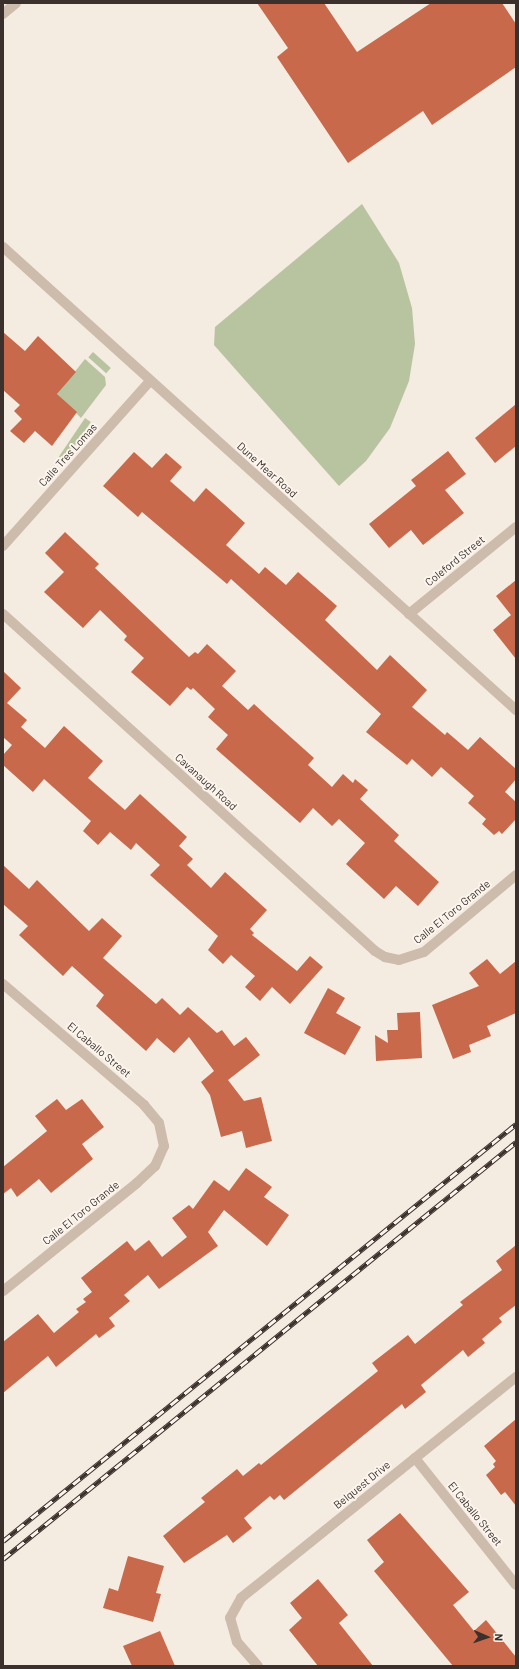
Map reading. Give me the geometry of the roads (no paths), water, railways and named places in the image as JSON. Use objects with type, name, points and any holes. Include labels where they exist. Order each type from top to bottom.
[{"type":"street","points":[[3,14],[16,3]]},
{"type":"street","name":"Dune Mear Road","points":[[3,247],[516,710]]},
{"type":"street","name":"Calle Tres Lomas","points":[[3,546],[150,381]]},
{"type":"street","name":"Coleford Street","points":[[409,614],[516,526]]},
{"type":"street","name":"Cavanaugh Road","points":[[3,614],[375,951],[398,960]]},
{"type":"street","name":"Calle El Toro Grande","points":[[398,960],[424,952],[516,875]]},
{"type":"street","name":"El Caballo Street","points":[[3,984],[144,1105],[159,1123],[164,1146]]},
{"type":"street","name":"Calle El Toro Grande","points":[[3,1291],[137,1183],[155,1166],[164,1146]]},
{"type":"street","name":"Belquest Drive","points":[[258,1666],[237,1642],[230,1618],[241,1598],[516,1376]]},
{"type":"street","name":"El Caballo Street","points":[[415,1458],[516,1585]]},
{"type":"railway","points":[[3,1541],[516,1124]]},
{"type":"railway","points":[[3,1559],[516,1142]]}]
